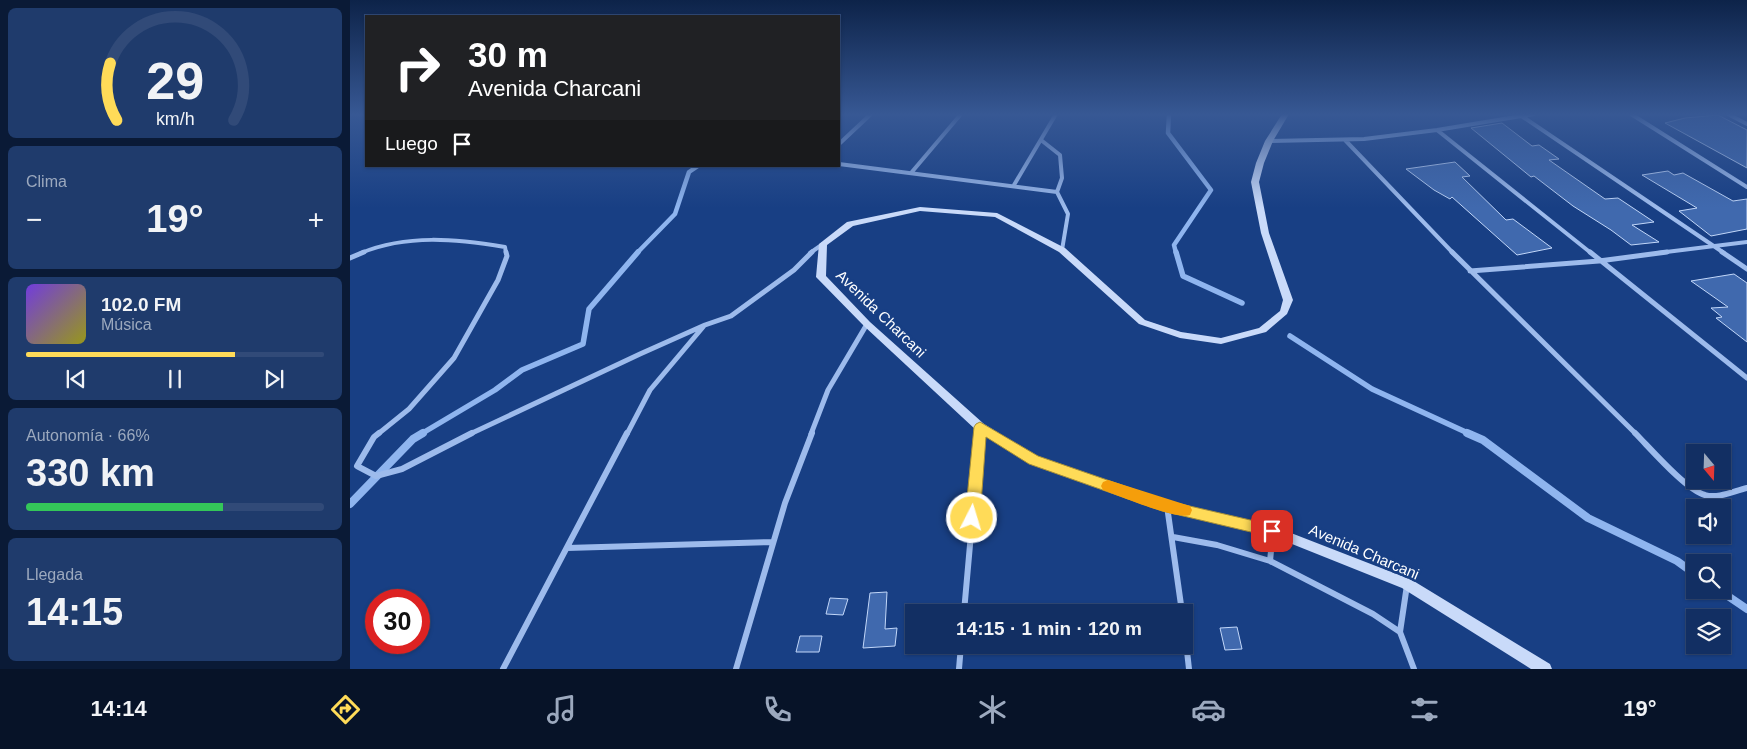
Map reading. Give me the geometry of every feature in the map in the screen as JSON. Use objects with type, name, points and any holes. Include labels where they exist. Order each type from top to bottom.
[{"type":"main road","points":[[823,244],[850,224],[920,209],[997,215],[1062,250],[1142,322],[1180,335],[1221,341],[1262,330],[1284,312],[1288,300],[1265,233],[1255,182],[1267,145]]},
{"type":"main road","name":"Avenida Charcani","points":[[823,244],[821,277],[867,324],[980,427],[1033,460],[1168,506],[1272,531],[1407,584],[1545,669]]},
{"type":"street","points":[[911,172],[934,145]]},
{"type":"street","points":[[1014,185],[1038,145]]},
{"type":"street","points":[[1048,145],[1060,154],[1062,178],[1057,192],[1068,214],[1062,250]]},
{"type":"street","points":[[1349,145],[1470,271],[1684,481],[1704,494],[1716,496],[1747,488]]},
{"type":"street","points":[[1456,145],[1747,378]]},
{"type":"street","points":[[1566,145],[1747,269]]},
{"type":"street","points":[[1681,145],[1747,187]]},
{"type":"street","points":[[840,164],[1057,192]]},
{"type":"street","points":[[350,258],[367,249],[393,242],[420,239],[464,241],[504,247],[507,256],[498,280],[454,358],[409,409],[374,437],[357,466],[376,476],[402,468],[438,449],[705,325],[731,316],[794,270],[805,257],[823,244]]},
{"type":"street","points":[[1470,271],[1599,261],[1747,242]]},
{"type":"street","points":[[736,669],[785,503],[828,390],[867,324]]},
{"type":"street","points":[[503,669],[650,390],[705,325]]},
{"type":"street","points":[[965,604],[980,427]]},
{"type":"street","points":[[1168,506],[1181,604]]},
{"type":"street","points":[[1270,561],[1272,531]]},
{"type":"street","points":[[1173,537],[1217,545],[1270,561],[1373,614],[1400,632]]},
{"type":"street","points":[[567,548],[773,542]]},
{"type":"street","points":[[1407,584],[1400,632],[1414,669]]},
{"type":"street","points":[[959,669],[960,654]]},
{"type":"street","points":[[1187,654],[1189,669]]},
{"type":"building","points":[[1492,145],[1539,145],[1559,159],[1549,160],[1605,199],[1618,198],[1654,222],[1632,225],[1659,242],[1631,245],[1573,206],[1534,176],[1531,177]]},
{"type":"building","points":[[1705,145],[1747,145],[1747,168]]},
{"type":"building","points":[[1455,162],[1470,176],[1462,177],[1506,220],[1513,219],[1552,248],[1517,255],[1452,197],[1450,199],[1434,190],[1406,169]]},
{"type":"building","points":[[1668,171],[1674,175],[1683,173],[1733,201],[1747,199],[1747,229],[1711,236],[1679,211],[1697,208],[1642,175]]},
{"type":"building","points":[[1734,274],[1747,283],[1747,342],[1716,318],[1722,317],[1711,308],[1728,307],[1691,281]]},
{"type":"building","points":[[887,592],[885,629],[897,628],[895,646],[863,648],[870,593]]},
{"type":"building","points":[[830,598],[848,599],[843,615],[826,614]]},
{"type":"building","points":[[1237,627],[1242,649],[1225,650],[1220,628]]},
{"type":"building","points":[[800,636],[822,636],[819,652],[796,652]]},
{"type":"waterway","points":[[1176,253],[1174,245],[1211,190],[1177,145]]},
{"type":"waterway","points":[[637,253],[675,214],[689,172],[696,167]]},
{"type":"waterway","points":[[421,434],[495,390],[522,370],[583,344],[589,309],[638,252]]},
{"type":"waterway","points":[[1176,252],[1183,276],[1242,303]]},
{"type":"waterway","points":[[1290,336],[1372,389],[1470,434]]},
{"type":"waterway","points":[[350,504],[413,439],[423,433]]},
{"type":"waterway","points":[[1467,433],[1483,440],[1588,518],[1677,561],[1686,568]]},
{"type":"waterway","points":[[1731,598],[1747,609]]},
{"type":"slow traffic","points":[[1108,486],[1185,510]]},
{"type":"route","points":[[972,518],[980,427],[1033,460],[1168,506],[1272,531]]}]
